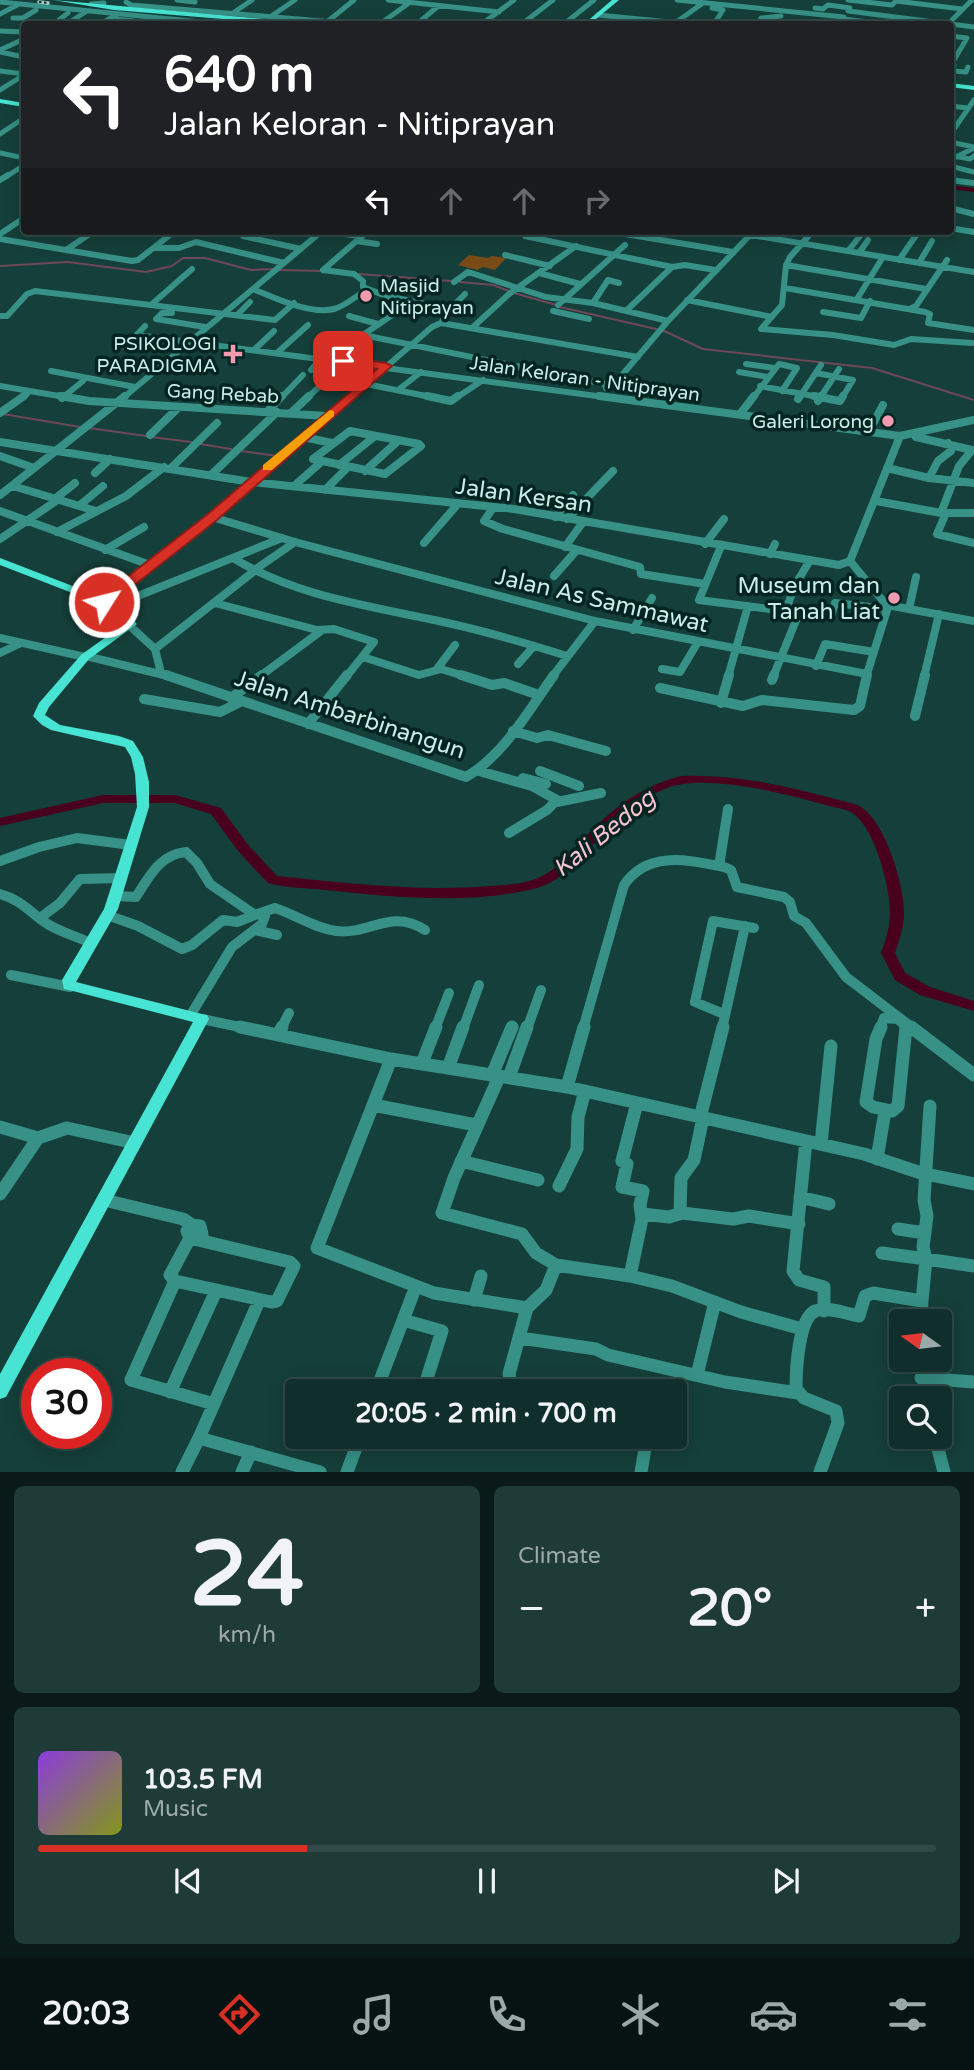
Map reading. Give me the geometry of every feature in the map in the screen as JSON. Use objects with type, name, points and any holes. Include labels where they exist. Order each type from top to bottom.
[{"type":"main road","points":[[56,0],[226,21]]},
{"type":"main road","points":[[591,21],[616,0]]},
{"type":"main road","points":[[954,86],[974,88]]},
{"type":"main road","points":[[0,100],[21,104]]},
{"type":"main road","points":[[0,561],[109,604],[130,626],[86,656],[39,716],[55,727],[129,744],[137,758],[144,791],[143,807],[116,896],[69,980],[70,987],[196,1018],[135,1143],[0,1391]]},
{"type":"street","points":[[177,0],[196,1]]},
{"type":"street","points":[[233,13],[252,0]]},
{"type":"street","points":[[274,16],[295,0]]},
{"type":"street","points":[[328,21],[354,0]]},
{"type":"street","points":[[388,0],[499,12]]},
{"type":"street","points":[[486,21],[514,0]]},
{"type":"street","points":[[526,21],[554,0]]},
{"type":"street","points":[[568,21],[594,0]]},
{"type":"street","points":[[677,0],[735,6],[754,4],[785,11],[823,9],[828,5],[892,5],[896,0],[941,6],[969,6]]},
{"type":"street","points":[[735,6],[739,0]]},
{"type":"street","points":[[926,0],[969,6]]},
{"type":"street","points":[[128,1],[131,5],[311,21]]},
{"type":"street","points":[[183,9],[196,1]]},
{"type":"street","points":[[384,21],[410,3]]},
{"type":"street","points":[[678,21],[704,3],[724,5]]},
{"type":"street","points":[[770,3],[800,6]]},
{"type":"street","points":[[0,4],[93,5],[111,8]]},
{"type":"street","points":[[0,4],[68,13]]},
{"type":"street","points":[[0,14],[19,4]]},
{"type":"street","points":[[754,4],[752,16],[761,18],[773,15],[841,21]]},
{"type":"street","points":[[852,4],[889,8]]},
{"type":"street","points":[[852,4],[914,21]]},
{"type":"street","points":[[841,21],[852,4]]},
{"type":"street","points":[[71,21],[93,5]]},
{"type":"street","points":[[58,21],[68,13],[93,5],[119,13],[152,14],[200,21]]},
{"type":"street","points":[[716,21],[724,5]]},
{"type":"street","points":[[785,11],[789,5]]},
{"type":"street","points":[[936,14],[941,6]]},
{"type":"street","points":[[952,21],[969,6]]},
{"type":"street","points":[[420,21],[436,7]]},
{"type":"street","points":[[449,15],[453,8]]},
{"type":"street","points":[[809,9],[841,21]]},
{"type":"street","points":[[13,18],[23,18],[36,10]]},
{"type":"street","points":[[106,21],[119,13]]},
{"type":"street","points":[[135,21],[152,14]]},
{"type":"street","points":[[598,15],[649,21]]},
{"type":"street","points":[[883,21],[888,16]]},
{"type":"street","points":[[110,19],[125,21]]},
{"type":"street","points":[[954,25],[974,27]]},
{"type":"street","points":[[0,33],[21,35]]},
{"type":"street","points":[[0,50],[21,37]]},
{"type":"street","points":[[954,38],[966,37],[954,61]]},
{"type":"street","points":[[965,42],[974,43]]},
{"type":"street","points":[[0,50],[21,56]]},
{"type":"street","points":[[954,71],[965,72],[970,66]]},
{"type":"street","points":[[0,69],[21,69]]},
{"type":"street","points":[[0,69],[21,75]]},
{"type":"street","points":[[0,90],[21,78]]},
{"type":"street","points":[[954,105],[972,103]]},
{"type":"street","points":[[954,129],[972,103]]},
{"type":"street","points":[[1,132],[21,120]]},
{"type":"street","points":[[962,120],[974,121]]},
{"type":"street","points":[[954,143],[974,147]]},
{"type":"street","points":[[954,156],[974,147]]},
{"type":"street","points":[[2,152],[21,157]]},
{"type":"street","points":[[962,153],[974,156]]},
{"type":"street","points":[[954,157],[970,159],[974,156]]},
{"type":"street","points":[[0,180],[21,167]]},
{"type":"street","points":[[954,167],[974,172]]},
{"type":"street","points":[[0,170],[13,172]]},
{"type":"street","points":[[0,180],[11,182]]},
{"type":"street","points":[[954,180],[974,183]]},
{"type":"street","points":[[954,209],[974,214]]},
{"type":"street","points":[[0,237],[21,221]]},
{"type":"street","points":[[954,229],[974,232]]},
{"type":"street","points":[[66,250],[88,235]]},
{"type":"street","points":[[0,237],[129,261],[138,260],[170,235]]},
{"type":"street","points":[[0,495],[117,403],[317,235]]},
{"type":"street","points":[[526,235],[672,267],[685,265],[715,271]]},
{"type":"street","points":[[631,235],[733,252]]},
{"type":"street","points":[[593,395],[610,385],[750,235],[900,260],[945,264],[974,272]]},
{"type":"street","points":[[785,288],[928,313],[928,323],[974,330],[973,342],[911,339],[894,345],[826,334],[761,329],[782,304],[786,265],[809,235]]},
{"type":"street","points":[[848,251],[861,235]]},
{"type":"street","points":[[900,260],[916,235]]},
{"type":"street","points":[[223,249],[243,236],[300,248]]},
{"type":"street","points":[[377,244],[362,236],[323,270],[354,275],[363,281],[362,287],[368,290],[450,309]]},
{"type":"street","points":[[826,248],[832,239]]},
{"type":"street","points":[[859,253],[868,240]]},
{"type":"street","points":[[660,249],[667,241]]},
{"type":"street","points":[[154,248],[170,248],[195,242],[286,261]]},
{"type":"street","points":[[904,271],[932,242]]},
{"type":"street","points":[[558,305],[625,245]]},
{"type":"street","points":[[472,328],[518,288],[576,246]]},
{"type":"street","points":[[164,254],[170,248]]},
{"type":"street","points":[[857,299],[891,249]]},
{"type":"street","points":[[266,254],[286,261]]},
{"type":"street","points":[[505,255],[550,266]]},
{"type":"street","points":[[685,265],[693,255]]},
{"type":"street","points":[[512,264],[580,284]]},
{"type":"street","points":[[911,309],[916,306],[945,264]]},
{"type":"street","points":[[786,265],[926,289]]},
{"type":"street","points":[[627,310],[672,267]]},
{"type":"street","points":[[152,304],[192,269]]},
{"type":"street","points":[[454,282],[468,272],[518,288],[589,318]]},
{"type":"street","points":[[499,276],[525,283]]},
{"type":"street","points":[[593,303],[608,280],[619,282]]},
{"type":"street","points":[[253,289],[276,299],[328,310],[368,290]]},
{"type":"street","points":[[0,316],[7,316],[33,291],[152,304],[218,316]]},
{"type":"street","points":[[441,323],[465,294]]},
{"type":"street","points":[[687,300],[772,317]]},
{"type":"street","points":[[823,312],[861,318],[870,301]]},
{"type":"street","points":[[237,315],[250,302]]},
{"type":"street","points":[[411,302],[363,335],[489,363],[610,385]]},
{"type":"street","points":[[205,327],[156,319],[165,312],[237,315],[275,320],[294,303]]},
{"type":"street","points":[[558,305],[593,303],[627,310],[666,323]]},
{"type":"street","points":[[349,316],[378,324]]},
{"type":"street","points":[[109,604],[432,327],[441,323],[638,356]]},
{"type":"street","points":[[125,347],[145,326]]},
{"type":"street","points":[[278,352],[308,326]]},
{"type":"street","points":[[256,349],[274,331]]},
{"type":"street","name":"Jalan Keloran - Nitiprayan","points":[[137,335],[903,436],[974,420]]},
{"type":"street","points":[[211,475],[321,358]]},
{"type":"street","points":[[471,378],[489,363]]},
{"type":"street","points":[[746,364],[775,368]]},
{"type":"street","points":[[740,414],[775,368],[781,364],[798,369],[782,391]]},
{"type":"street","points":[[514,377],[525,369]]},
{"type":"street","points":[[760,386],[799,397],[818,401],[840,401],[855,376],[818,369],[799,397]]},
{"type":"street","points":[[51,371],[135,387]]},
{"type":"street","points":[[398,390],[421,372]]},
{"type":"street","points":[[739,372],[768,377]]},
{"type":"street","points":[[818,401],[837,373]]},
{"type":"street","points":[[735,381],[752,374]]},
{"type":"street","points":[[366,384],[451,401],[483,380]]},
{"type":"street","points":[[62,398],[83,381]]},
{"type":"street","name":"Gang Rebab","points":[[0,386],[62,398],[327,416]]},
{"type":"street","points":[[291,413],[320,386]]},
{"type":"street","points":[[0,413],[27,394]]},
{"type":"street","points":[[869,431],[883,405]]},
{"type":"street","points":[[150,435],[178,407]]},
{"type":"street","points":[[57,532],[96,511],[112,506],[150,481],[217,423]]},
{"type":"street","points":[[347,431],[374,437],[421,445],[388,473],[343,467],[313,459],[347,431]]},
{"type":"street","points":[[887,607],[849,564],[887,468],[903,436],[972,450],[959,466],[937,534],[974,543]]},
{"type":"street","points":[[326,491],[343,467],[374,437]]},
{"type":"street","points":[[302,438],[331,444]]},
{"type":"street","points":[[365,471],[398,441]]},
{"type":"street","name":"Jalan Kersan","points":[[0,442],[251,482],[493,508],[809,562],[849,564]]},
{"type":"street","points":[[929,478],[936,463],[951,451],[948,443]]},
{"type":"street","points":[[0,456],[34,468]]},
{"type":"street","points":[[95,473],[110,460]]},
{"type":"street","points":[[294,486],[319,464]]},
{"type":"street","points":[[887,468],[929,478],[974,483]]},
{"type":"street","points":[[567,519],[613,471]]},
{"type":"street","points":[[0,538],[28,521],[75,483]]},
{"type":"street","points":[[80,505],[103,486]]},
{"type":"street","points":[[7,487],[58,498],[96,511]]},
{"type":"street","points":[[555,517],[573,495]]},
{"type":"street","points":[[876,501],[943,513],[974,513]]},
{"type":"street","points":[[424,543],[457,505]]},
{"type":"street","points":[[493,508],[484,521],[576,551],[640,567],[641,574],[705,584]]},
{"type":"street","points":[[0,511],[153,566]]},
{"type":"street","name":"Jalan As Sammawat","points":[[212,517],[295,542],[633,630],[867,674]]},
{"type":"street","points":[[705,544],[724,519]]},
{"type":"street","points":[[565,547],[583,522]]},
{"type":"street","points":[[105,550],[144,527]]},
{"type":"street","points":[[109,604],[282,538]]},
{"type":"street","points":[[155,649],[295,542]]},
{"type":"street","points":[[770,554],[775,544]]},
{"type":"street","points":[[721,546],[699,600],[831,616],[835,603],[909,609],[974,621]]},
{"type":"street","points":[[554,575],[576,551]]},
{"type":"street","points":[[233,558],[254,571],[347,601],[442,622],[567,656]]},
{"type":"street","points":[[786,610],[809,562]]},
{"type":"street","points":[[909,609],[916,577]]},
{"type":"street","points":[[771,588],[793,591]]},
{"type":"street","points":[[633,630],[652,598]]},
{"type":"street","points":[[215,603],[321,631],[334,629],[374,642],[308,724]]},
{"type":"street","points":[[722,703],[748,606]]},
{"type":"street","points":[[660,688],[743,706],[762,701],[854,710],[860,706],[887,607]]},
{"type":"street","points":[[772,680],[799,613]]},
{"type":"street","points":[[915,716],[939,614]]},
{"type":"street","name":"Jalan Ambarbinangun","points":[[0,638],[161,673],[462,778],[479,771],[513,731],[596,621]]},
{"type":"street","points":[[130,626],[155,649],[161,673]]},
{"type":"street","points":[[144,699],[220,712],[321,631]]},
{"type":"street","points":[[662,669],[680,672],[698,642]]},
{"type":"street","points":[[0,653],[19,644]]},
{"type":"street","points":[[816,666],[825,644],[874,652]]},
{"type":"street","points":[[363,657],[426,675],[437,669],[455,645]]},
{"type":"street","points":[[518,664],[534,646]]},
{"type":"street","points":[[437,669],[495,685],[504,683],[539,695]]},
{"type":"street","points":[[513,731],[537,738],[548,735],[606,751]]},
{"type":"street","points":[[479,771],[534,788],[556,802]]},
{"type":"street","points":[[540,771],[579,786]]},
{"type":"street","points":[[518,782],[524,778],[546,784]]},
{"type":"street","points":[[534,788],[562,780]]},
{"type":"street","points":[[509,833],[556,802],[601,793]]},
{"type":"street","points":[[719,866],[728,810]]},
{"type":"street","points":[[0,861],[39,847],[77,838],[131,845]]},
{"type":"street","points":[[116,896],[136,897],[162,859],[180,851],[186,852],[197,863],[210,884],[259,913],[264,920],[232,947],[196,1018],[391,1059],[567,1087],[821,1144],[925,1174],[974,1184]]},
{"type":"street","points":[[567,1087],[628,875],[639,867],[663,859],[719,866],[731,870],[737,887],[777,893],[787,899],[793,914],[806,923],[846,977],[974,1075]]},
{"type":"street","points":[[40,918],[60,904],[80,879],[122,877]]},
{"type":"street","points":[[0,894],[14,898],[40,918],[91,943]]},
{"type":"street","points":[[107,915],[138,926],[182,949],[192,945],[223,919],[237,922],[275,908],[332,930],[354,930],[401,918],[412,920],[425,930]]},
{"type":"street","points":[[680,1213],[681,1178],[687,1175],[692,1165],[724,1014],[750,927],[713,921],[695,1002],[724,1014]]},
{"type":"street","points":[[254,930],[277,935]]},
{"type":"street","points":[[11,975],[70,987]]},
{"type":"street","points":[[448,1068],[479,985]]},
{"type":"street","points":[[541,990],[476,1125],[443,1213],[522,1234],[541,1257],[556,1265],[630,1276],[672,1286],[802,1329]]},
{"type":"street","points":[[422,1063],[449,993]]},
{"type":"street","points":[[279,1034],[289,1013]]},
{"type":"street","points":[[891,1018],[898,1019],[908,1028],[898,1106],[885,1111],[868,1106],[866,1102],[881,1021],[891,1018]]},
{"type":"street","points":[[500,1076],[512,1026]]},
{"type":"street","points":[[821,1144],[831,1046]]},
{"type":"street","points":[[391,1059],[317,1248],[380,1270],[422,1289],[527,1308],[536,1303],[556,1265]]},
{"type":"street","points":[[559,1186],[577,1149],[578,1117],[585,1091]]},
{"type":"street","points":[[630,1276],[642,1214],[640,1205],[643,1191],[622,1186],[627,1164],[622,1161],[637,1103]]},
{"type":"street","points":[[373,1105],[476,1125]]},
{"type":"street","points":[[922,1309],[926,1259],[923,1247],[930,1106]]},
{"type":"street","points":[[877,1159],[885,1111]]},
{"type":"street","points":[[0,1127],[38,1138]]},
{"type":"street","points":[[0,1194],[5,1178],[38,1138],[67,1128],[135,1143]]},
{"type":"street","points":[[806,1141],[793,1271],[799,1280],[824,1287],[824,1311]]},
{"type":"street","points":[[461,1161],[538,1180]]},
{"type":"street","points":[[800,1197],[829,1204]]},
{"type":"street","points":[[104,1200],[183,1219],[193,1234],[294,1264],[277,1301],[259,1301],[176,1281],[170,1275],[193,1234]]},
{"type":"street","points":[[642,1214],[669,1217],[680,1213],[733,1219],[749,1216],[799,1224]]},
{"type":"street","points":[[898,1229],[925,1233]]},
{"type":"street","points":[[882,1253],[974,1266]]},
{"type":"street","points":[[474,1300],[481,1276]]},
{"type":"street","points":[[176,1281],[131,1380],[214,1404]]},
{"type":"street","points":[[170,1392],[216,1291]]},
{"type":"street","points":[[798,1393],[796,1384],[802,1329],[814,1311],[859,1316],[865,1296],[873,1293],[922,1301]]},
{"type":"street","points":[[381,1379],[413,1294]]},
{"type":"street","points":[[182,1472],[259,1301]]},
{"type":"street","points":[[697,1375],[715,1301]]},
{"type":"street","points":[[508,1379],[527,1308]]},
{"type":"street","points":[[403,1320],[442,1331],[427,1379]]},
{"type":"street","points":[[520,1338],[596,1349],[608,1355],[725,1382],[798,1393],[837,1414],[838,1423],[822,1471]]},
{"type":"street","points":[[921,1372],[923,1386]]},
{"type":"street","points":[[921,1378],[974,1382]]},
{"type":"street","points":[[199,1438],[320,1472]]},
{"type":"street","points":[[347,1472],[356,1449]]},
{"type":"street","points":[[641,1472],[645,1449]]},
{"type":"street","points":[[938,1449],[944,1472]]},
{"type":"street","points":[[242,1472],[251,1452]]},
{"type":"shaded area","points":[[469,255],[506,258],[495,270],[483,267],[477,270],[458,265]]},
{"type":"waterway","points":[[954,188],[974,190]]},
{"type":"waterway","points":[[0,266],[68,262],[146,272],[172,266],[183,258],[205,258],[251,270],[273,269]]},
{"type":"waterway","points":[[279,270],[322,271]]},
{"type":"waterway","points":[[359,274],[451,281]]},
{"type":"waterway","points":[[460,282],[493,285],[509,291]]},
{"type":"waterway","points":[[514,293],[556,305]]},
{"type":"waterway","points":[[560,307],[656,329]]},
{"type":"waterway","points":[[662,330],[703,349],[872,368],[974,400]]},
{"type":"waterway","points":[[3,414],[80,427]]},
{"type":"waterway","points":[[89,428],[146,436]]},
{"type":"waterway","points":[[151,437],[191,442]]},
{"type":"waterway","points":[[200,444],[231,449]]},
{"type":"waterway","points":[[241,451],[277,456]]},
{"type":"waterway","name":"Kali Bedog","points":[[0,822],[103,799],[175,799],[216,811],[244,849],[273,880],[370,890],[468,893],[532,885],[551,878],[617,814],[665,784],[681,780],[751,784],[858,810],[873,829],[894,888],[897,917],[888,953],[900,976],[925,991],[974,1006]]},
{"type":"railway","points":[[39,2],[48,3]]},
{"type":"slow traffic","points":[[268,468],[330,414]]},
{"type":"place","name":"Masjid Nitiprayan","points":[[366,296]]},
{"type":"place","name":"PSIKOLOGI PARADIGMA","points":[[233,354]]},
{"type":"place","name":"Galeri Lorong","points":[[888,421]]},
{"type":"place","name":"Museum dan Tanah Liat","points":[[894,598]]},
{"type":"route","points":[[104,602],[212,517],[386,366],[343,361]]}]
